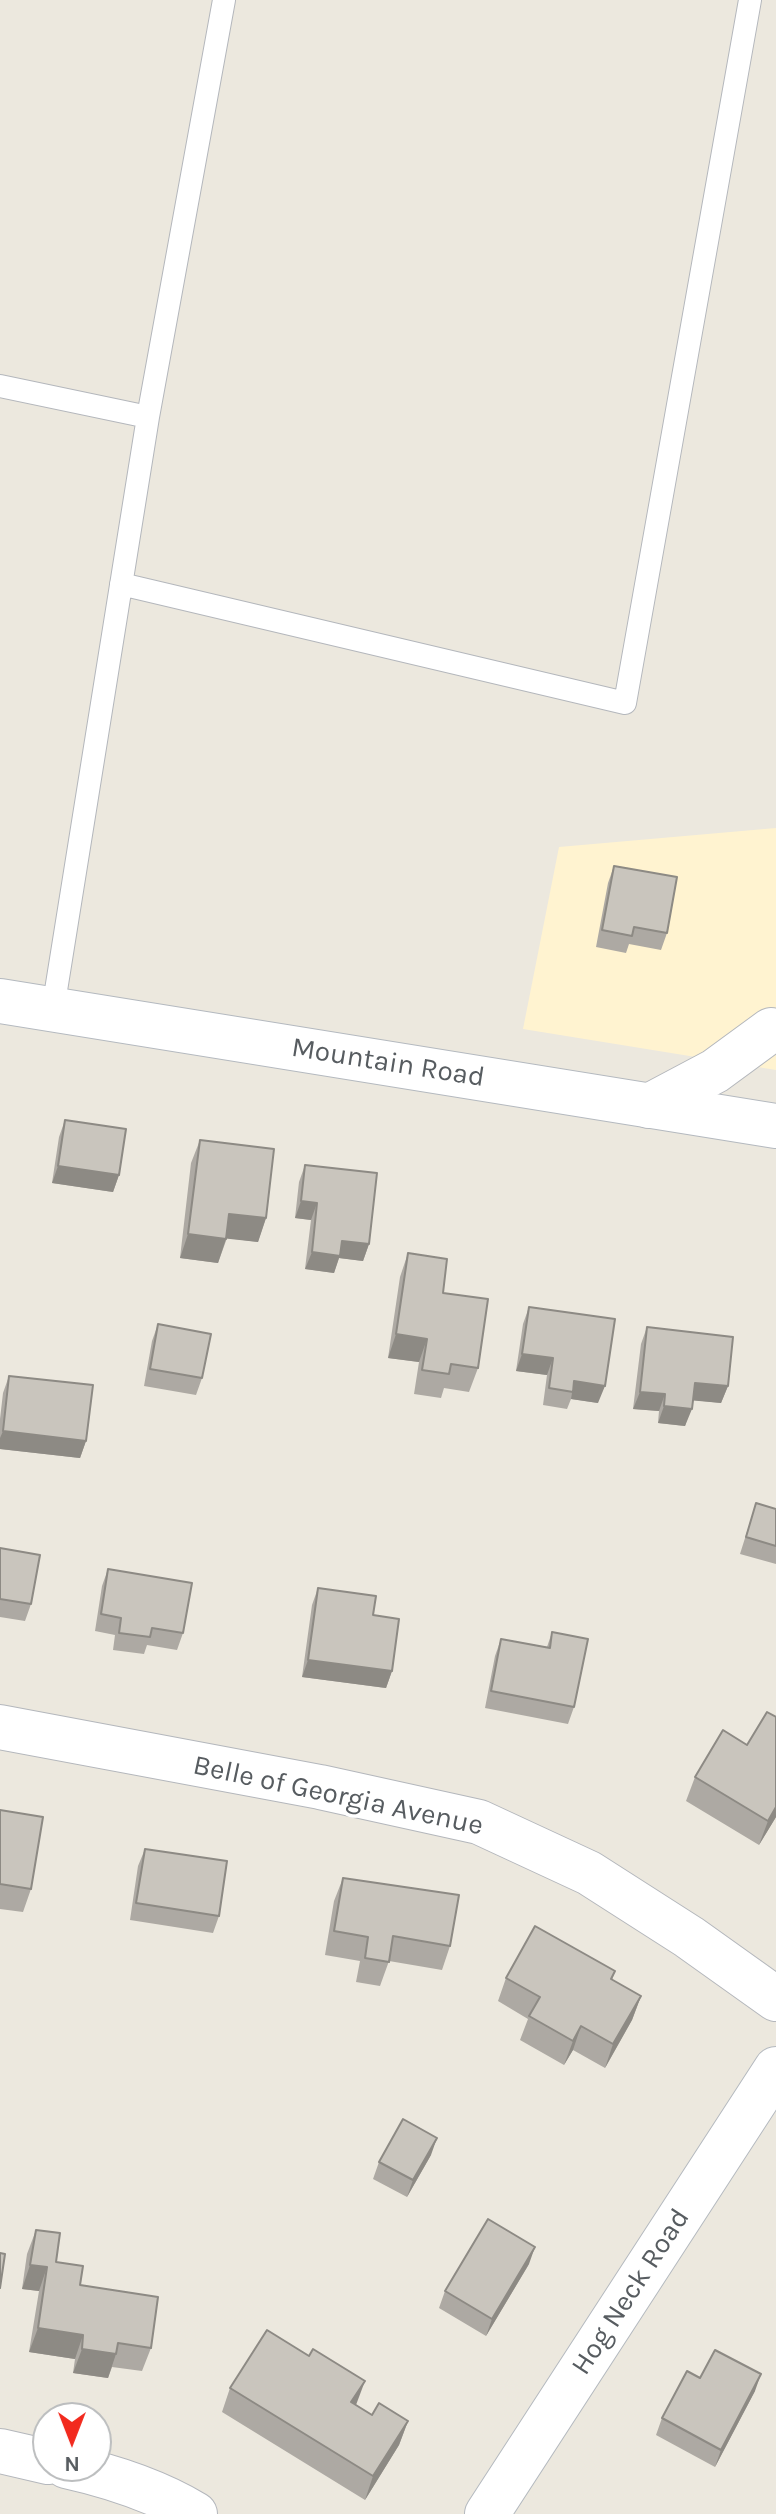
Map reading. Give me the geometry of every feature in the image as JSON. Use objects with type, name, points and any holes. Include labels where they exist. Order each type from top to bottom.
[{"type":"main road","name":"Mountain Road","points":[[0,1001],[776,1126]]},
{"type":"main road","points":[[649,1106],[715,1071],[774,1031]]},
{"type":"main road","name":"Belle of Georgia Avenue","points":[[0,1727],[320,1787],[479,1822],[589,1873],[689,1937],[776,1999]]},
{"type":"main road","name":"Hog Neck Road","points":[[487,2514],[776,2069]]},
{"type":"main road","points":[[0,2451],[32,2458]]},
{"type":"main road","points":[[112,2478],[170,2499],[195,2514]]},
{"type":"lane","points":[[53,1009],[148,417],[224,0]]},
{"type":"lane","points":[[121,584],[625,703],[750,0]]},
{"type":"lane","points":[[0,386],[148,417]]},
{"type":"shaded area","points":[[776,828],[776,1070],[523,1029],[559,847]]},
{"type":"building","points":[[614,866],[677,877],[667,933],[634,927],[632,936],[602,930]]},
{"type":"building","points":[[65,1120],[126,1129],[119,1175],[58,1166]]},
{"type":"building","points":[[200,1140],[274,1149],[266,1218],[229,1214],[226,1239],[188,1234]]},
{"type":"building","points":[[305,1165],[377,1173],[369,1244],[342,1241],[340,1256],[312,1252],[317,1203],[301,1201]]},
{"type":"building","points":[[408,1253],[447,1259],[443,1293],[488,1299],[478,1368],[451,1364],[449,1374],[422,1370],[427,1339],[396,1334]]},
{"type":"building","points":[[529,1307],[615,1319],[605,1386],[574,1381],[573,1392],[549,1388],[553,1358],[522,1354]]},
{"type":"building","points":[[158,1324],[211,1334],[202,1378],[150,1369]]},
{"type":"building","points":[[647,1327],[733,1337],[728,1386],[695,1383],[692,1409],[664,1406],[665,1394],[640,1392]]},
{"type":"building","points":[[9,1376],[93,1385],[86,1441],[3,1431]]},
{"type":"building","points":[[756,1503],[776,1509],[776,1546],[746,1537]]},
{"type":"building","points":[[0,1548],[40,1555],[31,1604],[0,1599]]},
{"type":"building","points":[[108,1569],[192,1583],[183,1633],[152,1628],[150,1637],[119,1633],[121,1618],[101,1614]]},
{"type":"building","points":[[318,1588],[376,1596],[373,1615],[399,1619],[392,1671],[308,1660]]},
{"type":"building","points":[[552,1632],[588,1639],[574,1707],[491,1691],[501,1639],[550,1648]]},
{"type":"building","points":[[767,1712],[776,1717],[776,1807],[768,1821],[695,1777],[723,1730],[747,1745]]},
{"type":"building","points":[[0,1810],[43,1817],[31,1889],[0,1884]]},
{"type":"building","points":[[145,1849],[227,1861],[219,1916],[136,1903]]},
{"type":"building","points":[[343,1878],[459,1895],[450,1946],[393,1936],[389,1962],[365,1958],[368,1937],[334,1931]]},
{"type":"building","points":[[535,1926],[615,1971],[611,1979],[641,1996],[613,2044],[581,2026],[573,2041],[529,2016],[540,1997],[506,1978]]},
{"type":"building","points":[[403,2119],[437,2138],[413,2180],[379,2162]]},
{"type":"building","points":[[488,2219],[535,2247],[492,2319],[445,2291]]},
{"type":"building","points":[[36,2230],[60,2233],[56,2262],[83,2266],[80,2285],[158,2297],[151,2348],[118,2343],[116,2354],[82,2349],[83,2335],[38,2328],[47,2267],[30,2265]]},
{"type":"building","points":[[0,2253],[5,2254],[0,2288]]},
{"type":"building","points":[[267,2330],[309,2356],[313,2349],[365,2381],[351,2402],[372,2415],[379,2403],[408,2421],[373,2476],[230,2388]]},
{"type":"building","points":[[715,2350],[761,2374],[721,2450],[662,2418],[687,2371],[700,2378]]}]
